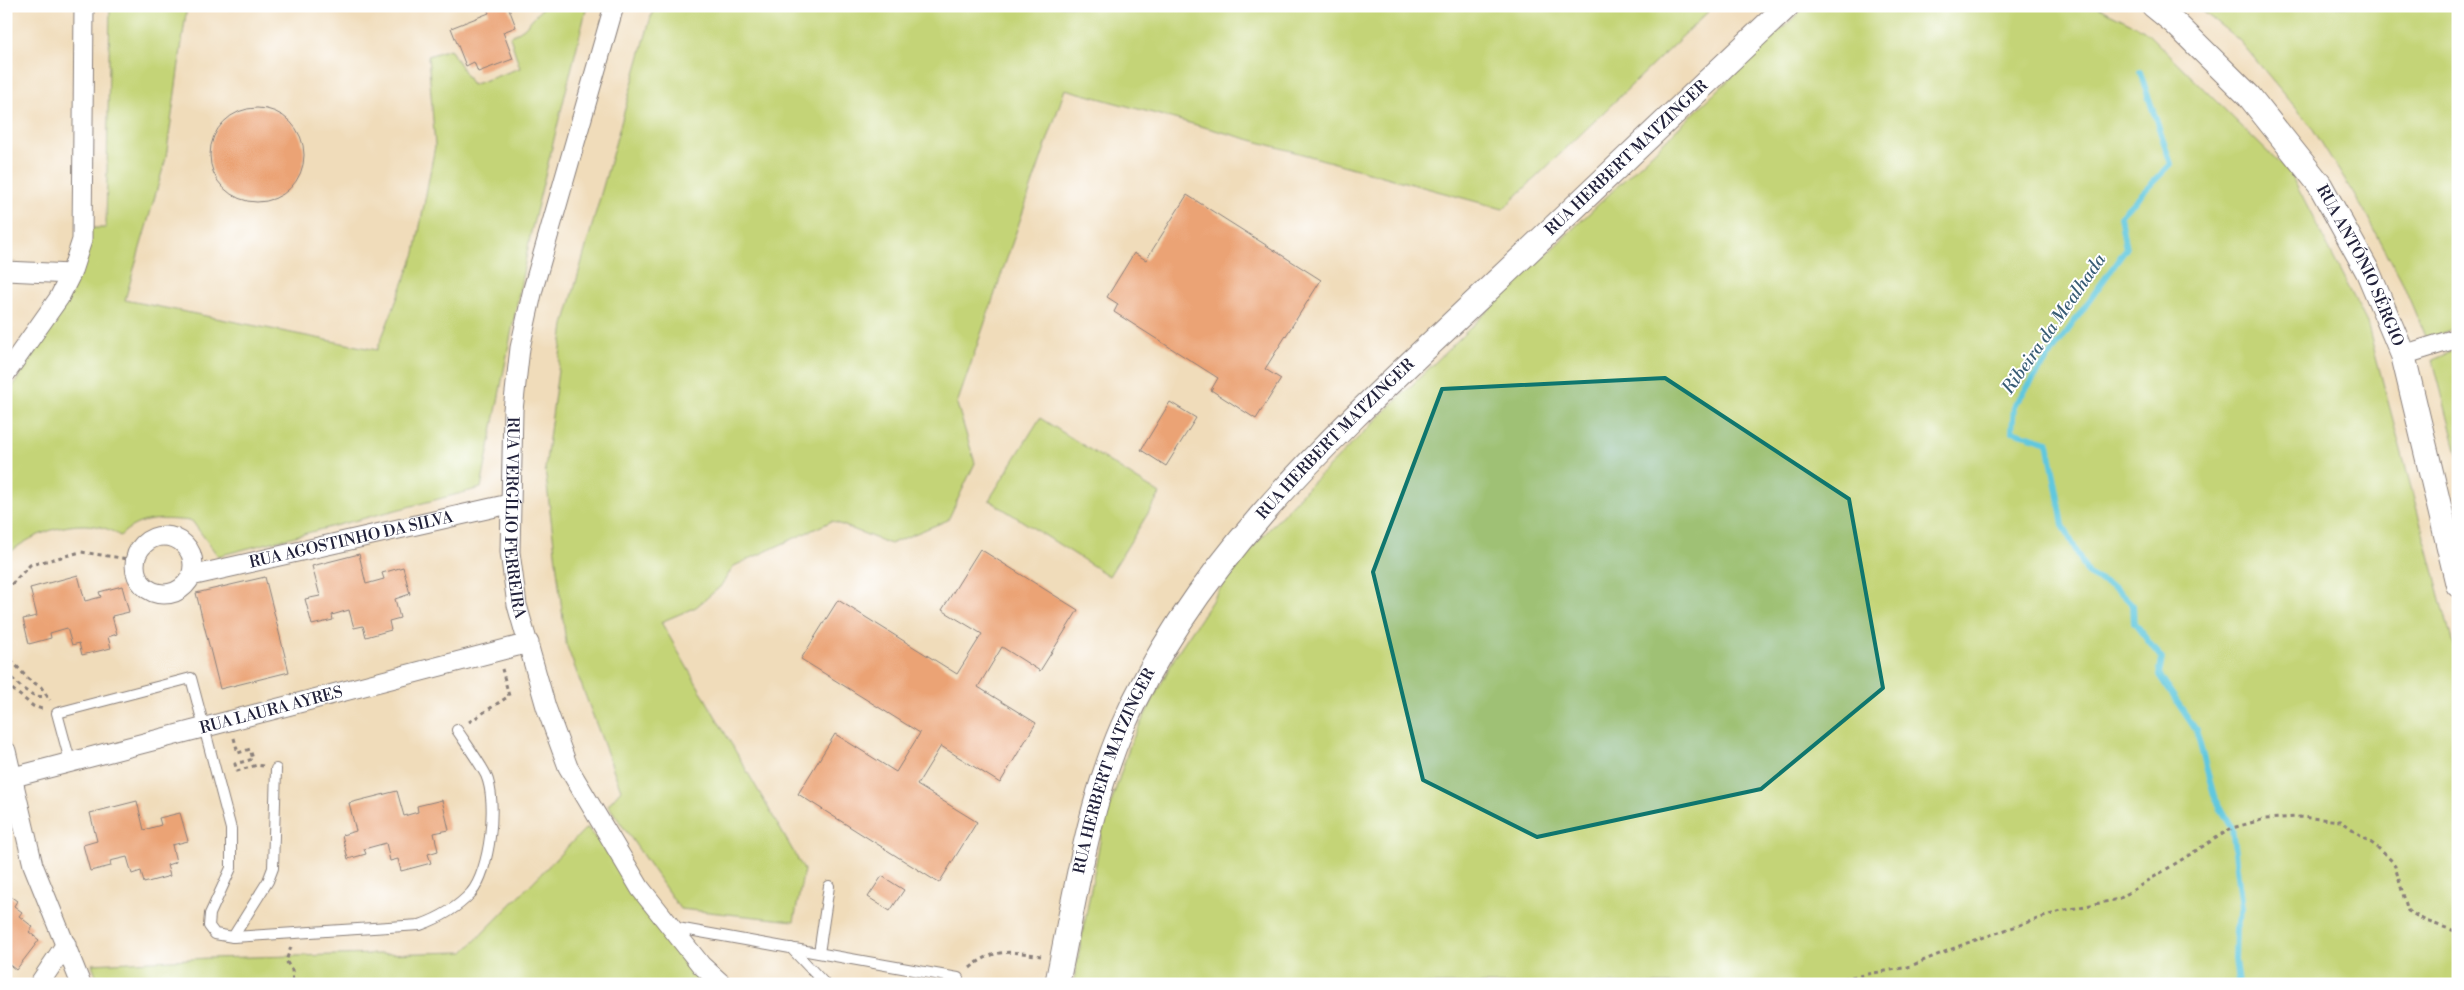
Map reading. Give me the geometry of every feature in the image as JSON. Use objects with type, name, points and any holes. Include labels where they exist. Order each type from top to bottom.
[{"type":"street","points":[[6,373],[59,298],[71,274],[82,240],[84,6]]},
{"type":"street","name":"RUA HERBERT MATZINGER","points":[[1057,984],[1099,790],[1122,728],[1154,666],[1206,584],[1261,516],[1334,438],[1787,6]]},
{"type":"street","name":"RUA ANTÓNIO SÉRGIO","points":[[2154,6],[2175,23],[2249,96],[2320,185],[2368,272],[2403,355],[2458,585]]},
{"type":"street","name":"RUA VERGÍLIO FERREIRA","points":[[612,8],[568,173],[533,289],[520,348],[513,410],[510,552],[516,605],[546,707],[568,767],[640,888],[701,965],[722,984]]},
{"type":"street","points":[[6,270],[71,274]]},
{"type":"street","points":[[2403,355],[2458,338]]},
{"type":"street","name":"RUA AGOSTINHO DA SILVA","points":[[191,576],[510,504]]},
{"type":"street","points":[[156,537],[172,538],[186,546],[191,555],[193,566],[191,576],[185,586],[177,592],[166,595],[146,589],[139,580],[135,570],[135,560],[139,549],[146,542],[156,537]]},
{"type":"street","name":"RUA LAURA AYRES","points":[[10,778],[528,643]]},
{"type":"street","points":[[6,750],[10,778],[33,865],[81,984]]},
{"type":"street","points":[[39,984],[66,944]]},
{"type":"lane","points":[[70,761],[57,713],[191,678],[231,828],[233,849],[231,868],[210,914],[209,926],[215,934],[233,937],[420,925],[438,919],[472,892],[482,876],[493,808],[486,776],[457,730]]},
{"type":"lane","points":[[233,937],[268,881],[273,868],[276,769]]},
{"type":"lane","points":[[819,953],[829,886]]},
{"type":"lane","points":[[671,927],[819,953],[957,981]]},
{"type":"lane","points":[[791,948],[825,984]]},
{"type":"path","points":[[6,590],[30,565],[81,552],[135,560]]},
{"type":"path","points":[[457,730],[509,696],[496,652]]},
{"type":"path","points":[[6,655],[28,679],[41,687]]},
{"type":"path","points":[[6,673],[30,694],[38,698],[48,696]]},
{"type":"path","points":[[6,684],[33,706],[57,713]]},
{"type":"path","points":[[230,721],[238,753],[250,749],[253,759],[235,764],[237,771],[257,765]]},
{"type":"path","points":[[1812,984],[1908,967],[1964,944],[2061,910],[2119,899],[2232,828],[2265,819],[2300,817],[2341,821],[2377,847],[2394,864],[2408,911],[2426,921],[2458,932]]},
{"type":"path","points":[[293,984],[292,970],[286,961],[297,932]]},
{"type":"path","points":[[957,981],[982,958],[1006,951],[1062,959]]},
{"type":"highlighted area","points":[[1665,378],[1849,499],[1883,688],[1761,789],[1537,837],[1423,780],[1373,572],[1442,389]]},
{"type":"green space","points":[[110,6],[187,6],[166,158],[125,300],[377,350],[415,253],[435,146],[428,56],[450,49],[472,85],[520,68],[510,37],[524,28],[544,6],[587,6],[531,232],[481,488],[218,556],[192,521],[162,519],[145,521],[128,529],[120,536],[107,529],[92,525],[61,528],[45,532],[30,539],[6,556],[6,397],[63,308],[91,228],[106,228]]},
{"type":"green space","points":[[654,6],[1714,6],[1503,209],[1065,89],[957,404],[975,463],[948,520],[890,544],[832,521],[734,566],[720,587],[696,607],[661,622],[804,870],[794,921],[680,909],[608,805],[621,790],[566,644],[545,469],[564,325]]},
{"type":"green space","points":[[1806,6],[2095,6],[2144,30],[2291,175],[2367,323],[2458,663],[2458,984],[1073,984],[1102,831],[1131,742],[1177,653],[1234,568],[1305,490],[1511,288]]},
{"type":"green space","points":[[2196,6],[2458,6],[2458,327],[2426,339],[2401,279],[2366,214],[2311,126],[2239,40]]},
{"type":"green space","points":[[2458,349],[2458,457],[2433,360]]},
{"type":"green space","points":[[1040,418],[1160,494],[1109,576],[989,500]]},
{"type":"green space","points":[[587,827],[710,984],[99,984],[92,964],[209,958],[464,952]]},
{"type":"building","points":[[486,6],[508,6],[516,27],[503,32],[513,59],[478,72],[474,62],[466,66],[451,28],[489,13]]},
{"type":"building","points":[[257,108],[275,111],[290,122],[301,137],[304,155],[301,173],[290,188],[275,199],[257,202],[239,199],[224,188],[213,173],[210,155],[213,137],[224,122],[239,111]]},
{"type":"building","points":[[1187,195],[1321,280],[1265,369],[1281,379],[1256,419],[1211,390],[1218,378],[1114,312],[1118,304],[1107,297],[1134,253],[1146,260]]},
{"type":"building","points":[[1170,402],[1196,418],[1166,466],[1141,450]]},
{"type":"building","points":[[980,549],[1078,610],[1040,671],[1002,647],[978,687],[1036,723],[1000,783],[941,746],[917,785],[977,822],[939,883],[798,794],[835,734],[896,772],[920,733],[801,659],[838,600],[957,674],[982,634],[942,610]]},
{"type":"building","points":[[359,554],[366,584],[384,579],[382,573],[403,567],[410,594],[395,599],[400,618],[389,621],[391,630],[366,637],[363,626],[354,628],[349,610],[332,615],[333,620],[312,625],[305,599],[320,596],[312,566]]},
{"type":"building","points":[[78,575],[85,601],[101,597],[99,592],[122,586],[129,612],[112,616],[117,634],[108,637],[111,648],[82,655],[79,643],[72,645],[67,628],[50,633],[51,638],[29,644],[23,619],[37,616],[30,588]]},
{"type":"building","points":[[265,577],[289,672],[220,689],[196,593]]},
{"type":"building","points":[[397,791],[404,816],[418,812],[417,806],[442,800],[449,830],[434,833],[438,851],[428,854],[431,863],[401,871],[398,859],[390,861],[386,843],[364,849],[366,854],[348,859],[342,835],[356,831],[349,803]]},
{"type":"building","points":[[137,801],[144,830],[161,825],[159,818],[180,813],[188,841],[172,845],[176,862],[167,865],[170,876],[144,883],[141,871],[132,874],[127,857],[110,861],[111,866],[90,871],[83,845],[97,841],[90,813]]},
{"type":"building","points":[[882,876],[904,890],[890,911],[868,897]]},
{"type":"building","points":[[6,893],[17,901],[14,906],[22,912],[19,916],[33,927],[29,932],[39,940],[16,970],[6,962]]},
{"type":"waterway","name":"Ribeira da Mealhada","points":[[2140,72],[2171,164],[2120,216],[2126,249],[2014,406],[2012,431],[2048,442],[2063,525],[2088,574],[2117,589],[2133,605],[2134,623],[2162,659],[2159,675],[2196,730],[2214,796],[2232,828],[2242,908],[2236,929],[2235,959],[2238,984]]}]
